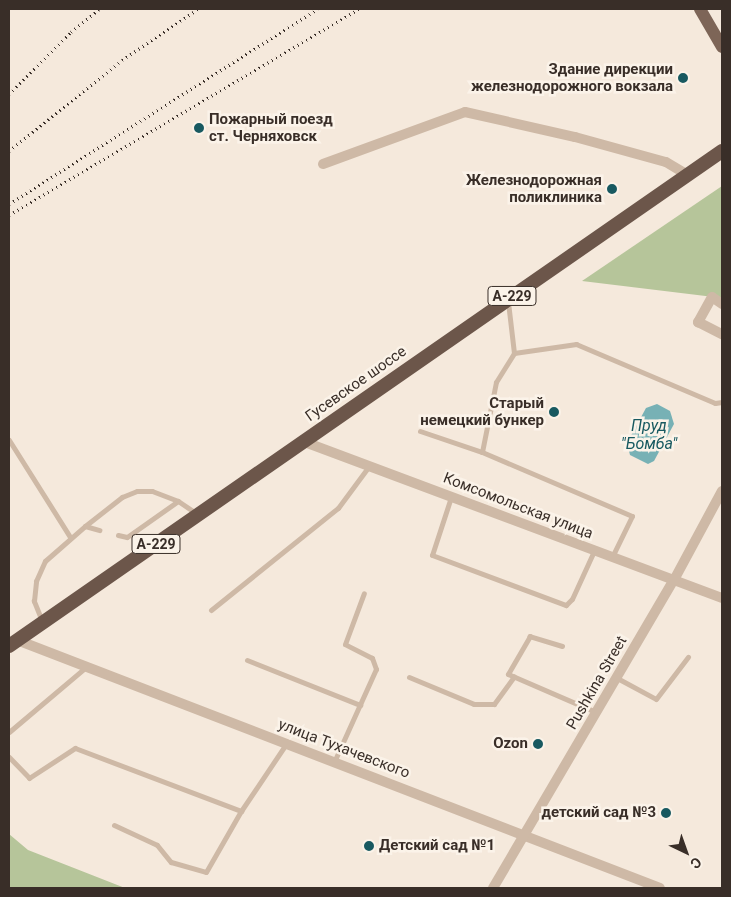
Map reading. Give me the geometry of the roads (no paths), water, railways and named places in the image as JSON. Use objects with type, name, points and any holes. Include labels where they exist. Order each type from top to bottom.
[{"type":"highway","name":"Гусевское шоссе","points":[[13,643],[686,174],[722,151]]},
{"type":"main road","points":[[700,9],[722,47]]},
{"type":"street","points":[[323,164],[465,112],[584,139],[666,162],[686,174]]},
{"type":"street","points":[[722,304],[712,297],[698,322],[722,334]]},
{"type":"street","name":"Комсомольская улица","points":[[302,441],[722,598]]},
{"type":"street","name":"Pushkina Street","points":[[494,888],[674,580],[722,490]]},
{"type":"street","name":"улица Тухачевского","points":[[13,643],[86,667],[660,888]]},
{"type":"lane","points":[[482,452],[496,382],[514,353],[508,299]]},
{"type":"lane","points":[[514,353],[576,344],[715,403],[722,402]]},
{"type":"lane","points":[[420,431],[482,452],[632,516],[612,557]]},
{"type":"lane","points":[[9,440],[70,537]]},
{"type":"lane","points":[[210,610],[338,508],[369,466]]},
{"type":"lane","points":[[43,622],[36,611],[36,581],[45,561],[70,537],[122,497],[137,491],[152,491],[178,501],[198,514]]},
{"type":"lane","points":[[451,497],[432,555],[566,605],[572,599],[594,550]]},
{"type":"lane","points":[[118,535],[127,537],[178,501]]},
{"type":"lane","points":[[85,526],[99,530]]},
{"type":"lane","points":[[334,762],[376,669],[372,658],[345,644],[364,593]]},
{"type":"lane","points":[[562,646],[530,636],[508,674],[597,712]]},
{"type":"lane","points":[[617,678],[656,699],[688,657]]},
{"type":"lane","points":[[247,660],[360,705]]},
{"type":"lane","points":[[9,732],[86,667]]},
{"type":"lane","points":[[409,677],[474,704],[494,704],[514,676]]},
{"type":"lane","points":[[114,825],[157,845],[171,862],[206,872],[241,810],[287,744]]},
{"type":"lane","points":[[9,757],[29,778],[75,748],[241,810]]},
{"type":"water","name":"Пруд \"Бомба\"","points":[[657,404],[670,411],[674,424],[654,461],[648,464],[630,455],[627,443],[646,408]]},
{"type":"railway","points":[[9,94],[71,32],[99,9]]},
{"type":"railway","points":[[9,151],[122,60],[198,9]]},
{"type":"railway","points":[[9,204],[317,9]]},
{"type":"railway","points":[[9,215],[359,9]]},
{"type":"place","name":"Здание дирекции железнодорожного вокзала","points":[[683,78]]},
{"type":"place","name":"Пожарный поезд ст. Черняховск","points":[[199,128]]},
{"type":"place","name":"Железнодорожная поликлиника","points":[[612,189]]},
{"type":"place","name":"Старый немецкий бункер","points":[[554,412]]},
{"type":"place","name":"Ozon","points":[[538,744]]},
{"type":"place","name":"детский сад №3","points":[[666,813]]},
{"type":"place","name":"Детский сад №1","points":[[369,846]]}]
